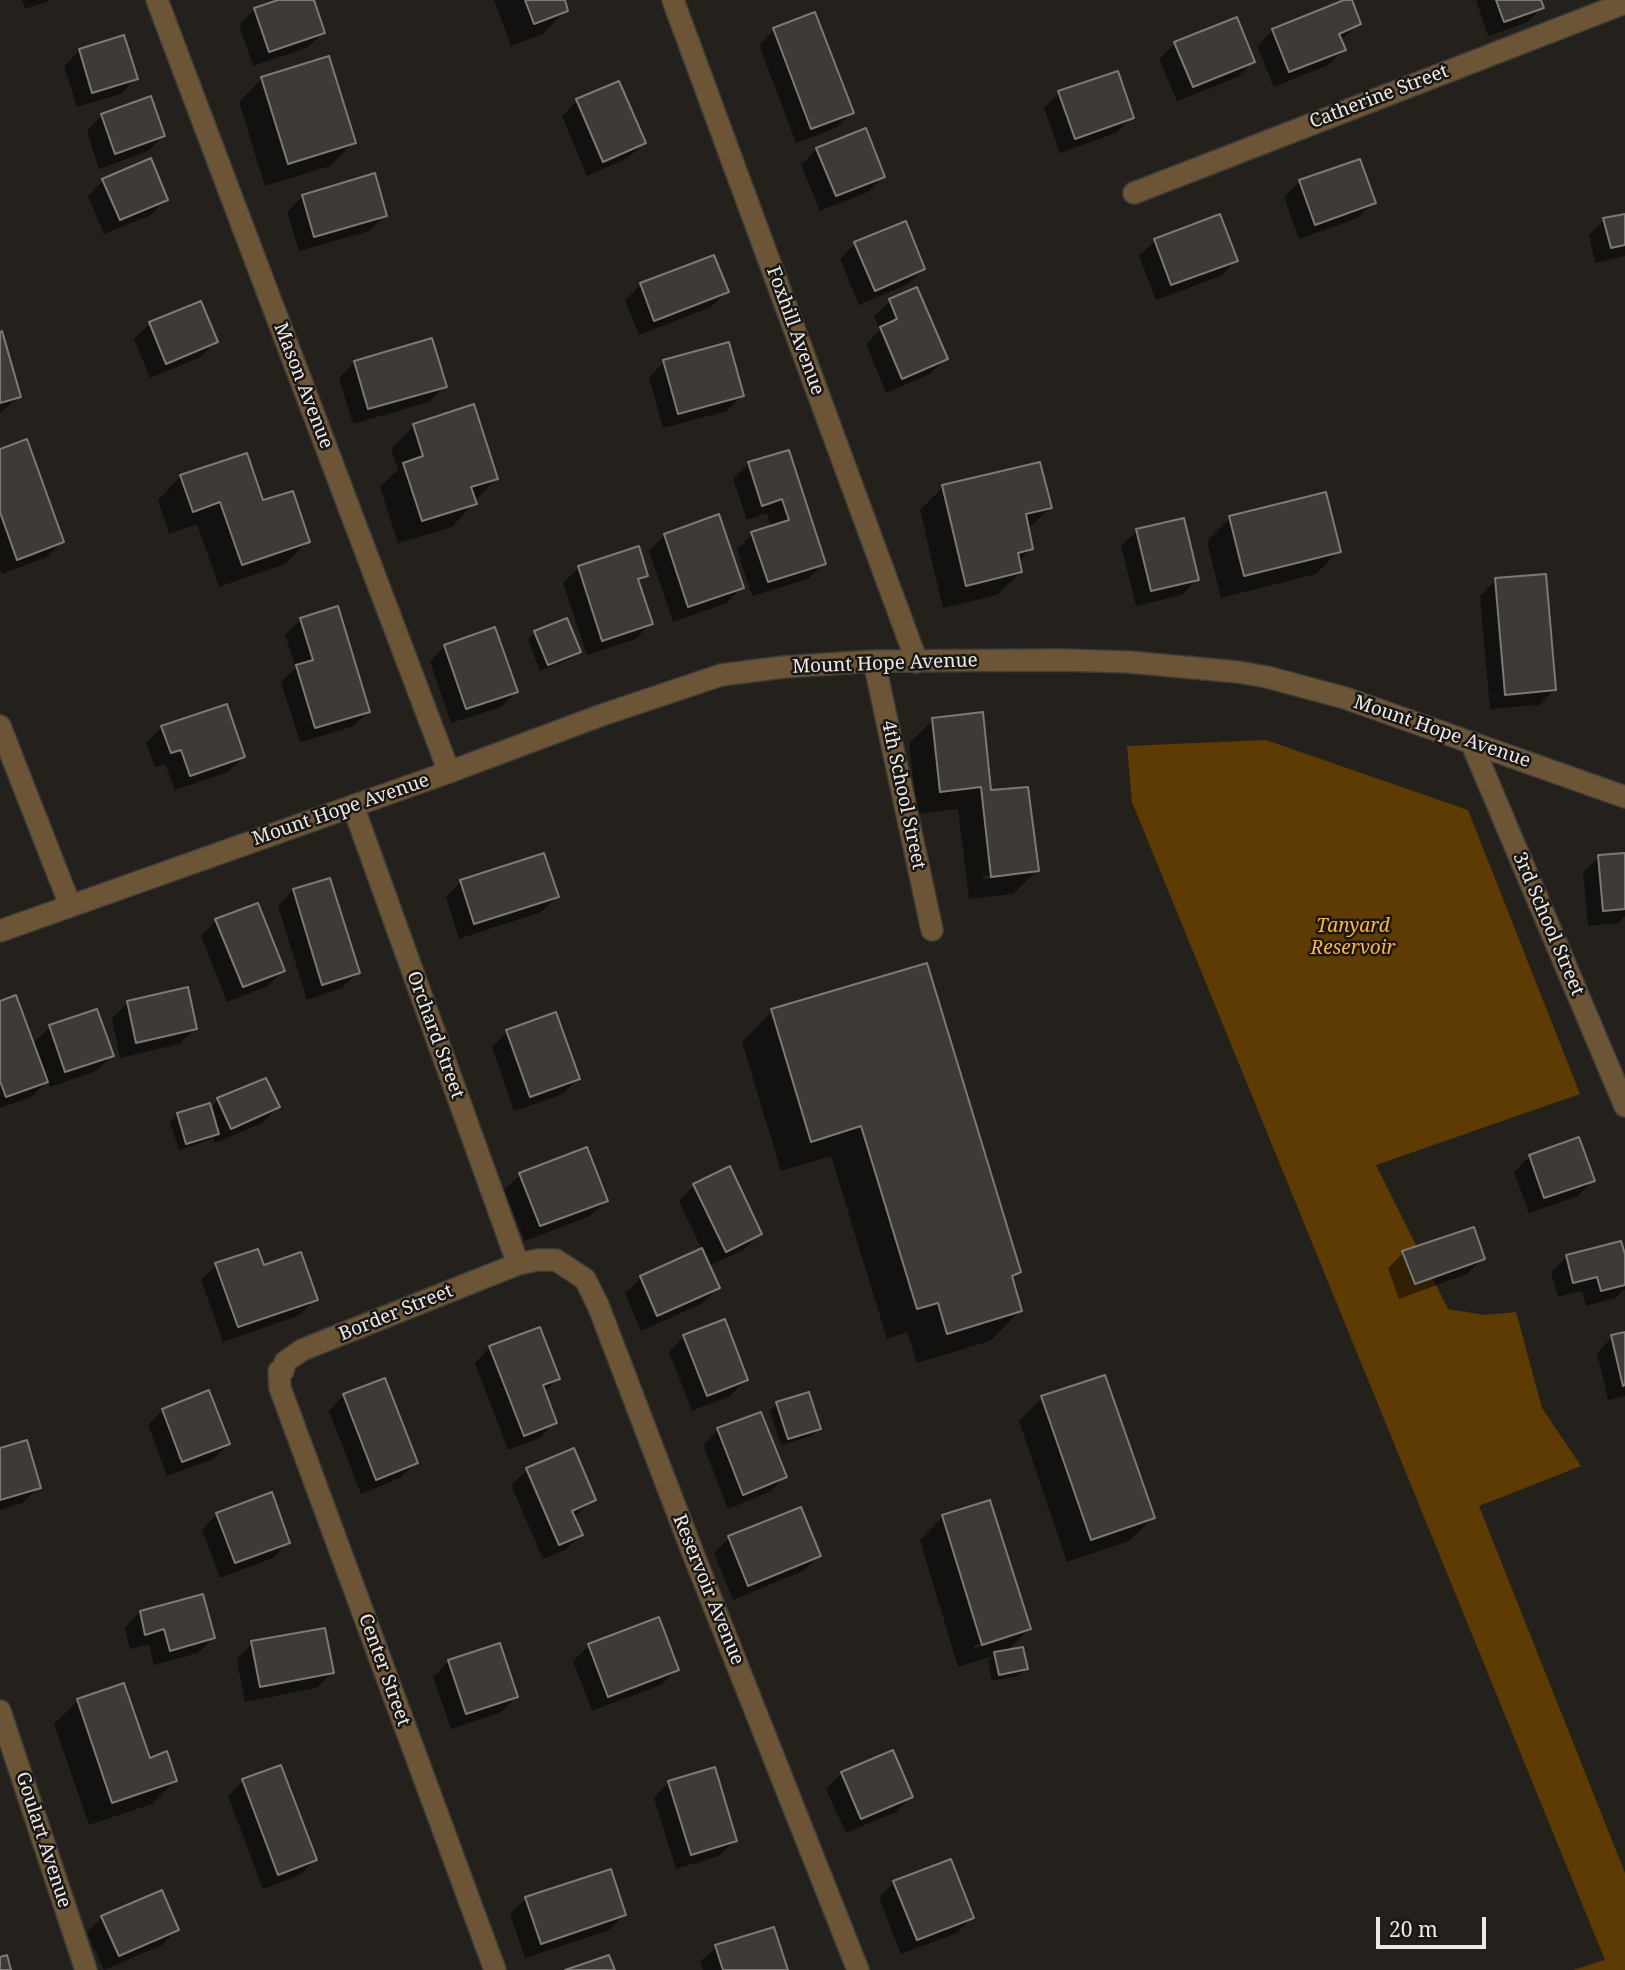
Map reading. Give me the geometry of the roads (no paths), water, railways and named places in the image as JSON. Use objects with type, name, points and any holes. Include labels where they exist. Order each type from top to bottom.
[{"type":"street","name":"Mason Avenue","points":[[157,0],[449,772]]},
{"type":"street","name":"Foxhill Avenue","points":[[673,0],[917,662]]},
{"type":"street","name":"Catherine Street","points":[[1134,193],[1625,3]]},
{"type":"street","name":"Mount Hope Avenue","points":[[0,931],[602,715],[721,676],[784,667],[874,661],[1102,662],[1238,672],[1345,698],[1625,797]]},
{"type":"street","name":"4th School Street","points":[[874,661],[932,930]]},
{"type":"street","points":[[0,726],[70,905]]},
{"type":"street","name":"3rd School Street","points":[[1472,742],[1625,1106]]},
{"type":"street","name":"Orchard Street","points":[[353,806],[518,1264]]},
{"type":"street","name":"Reservoir Avenue","points":[[518,1264],[556,1260],[585,1279],[598,1305],[858,1970]]},
{"type":"street","name":"Border Street","points":[[283,1371],[285,1362],[302,1350],[518,1264]]},
{"type":"street","name":"Center Street","points":[[283,1371],[279,1371],[280,1388],[495,1970]]},
{"type":"street","name":"Goulart Avenue","points":[[0,1711],[86,1970]]},
{"type":"park label","name":"Tanyard Reservoir","points":[[1353,938]]}]
